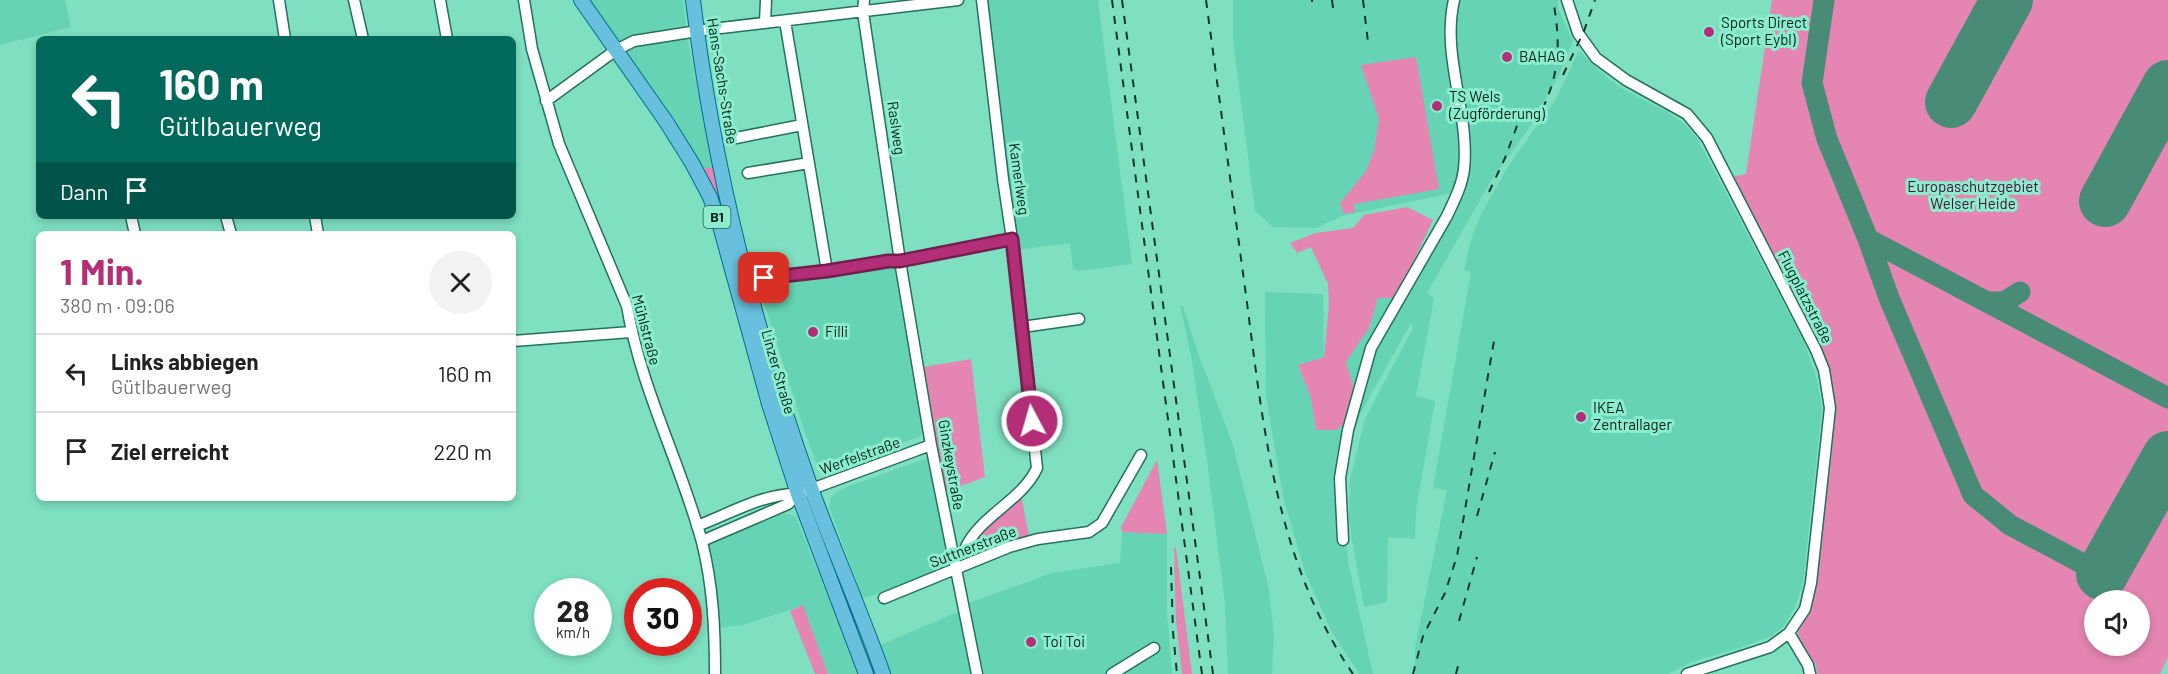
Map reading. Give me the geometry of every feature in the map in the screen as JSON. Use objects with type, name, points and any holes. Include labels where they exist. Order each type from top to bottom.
[{"type":"main road","name":"Linzer Straße","points":[[581,0],[686,153],[710,197],[769,405],[798,494],[867,674]]},
{"type":"main road","name":"Hans-Sachs-Straße","points":[[693,0],[720,166]]},
{"type":"main road","name":"Linzer Straße","points":[[720,166],[781,400],[812,489],[883,674]]},
{"type":"street","points":[[279,0],[285,36]]},
{"type":"street","points":[[354,0],[362,36]]},
{"type":"street","points":[[440,0],[446,36]]},
{"type":"street","name":"Mühlstraße","points":[[524,0],[532,49],[559,144],[627,306],[631,332],[644,379],[702,541],[712,592],[715,674]]},
{"type":"street","points":[[765,23],[766,0]]},
{"type":"street","name":"Raslweg","points":[[864,0],[863,12],[900,261]]},
{"type":"street","points":[[546,101],[616,50],[634,41],[697,31],[958,0]]},
{"type":"street","name":"Kamerlweg","points":[[965,549],[970,537],[1021,490],[1033,477],[1037,468],[1012,239],[982,0]]},
{"type":"street","points":[[1343,540],[1340,478],[1348,430],[1371,348],[1447,216],[1464,170],[1464,137],[1452,56],[1454,0]]},
{"type":"street","name":"Flugplatzstraße","points":[[1567,0],[1578,33],[1596,58],[1626,80],[1687,114],[1707,138],[1816,350],[1824,370],[1829,398],[1829,426],[1810,592],[1801,617],[1789,633]]},
{"type":"street","points":[[785,21],[827,271]]},
{"type":"street","points":[[736,138],[802,125]]},
{"type":"street","points":[[748,173],[809,163]]},
{"type":"street","points":[[764,278],[900,261],[1012,239]]},
{"type":"street","name":"Ginzkeystraße","points":[[900,261],[932,445],[977,674]]},
{"type":"street","points":[[1022,327],[1079,319]]},
{"type":"street","points":[[516,341],[631,332]]},
{"type":"street","name":"Werfelstraße","points":[[697,526],[783,494],[798,494],[932,445]]},
{"type":"street","name":"Suttnerstraße","points":[[884,598],[1009,547],[1089,532],[1102,523],[1141,455]]},
{"type":"street","name":"Werfelstraße","points":[[702,541],[788,504],[798,494]]},
{"type":"street","points":[[1687,674],[1770,647],[1789,633],[1808,665],[1810,674]]},
{"type":"street","points":[[1112,674],[1154,648]]},
{"type":"shaded area","points":[[0,0],[65,0],[71,27],[0,45]]},
{"type":"shaded area","points":[[589,0],[683,0],[688,42],[713,167],[702,169],[664,105]]},
{"type":"shaded area","points":[[985,0],[1098,0],[1132,264],[1079,271],[1073,269],[1070,243],[1017,250]]},
{"type":"shaded area","points":[[1233,0],[1558,0],[1558,8],[1573,41],[1559,75],[1529,128],[1492,179],[1427,293],[1434,298],[1416,396],[1435,401],[1416,510],[1415,539],[1388,537],[1387,602],[1364,607],[1349,522],[1350,480],[1365,419],[1413,328],[1411,323],[1360,414],[1345,465],[1341,506],[1349,567],[1373,674],[1360,674],[1333,634],[1305,572],[1283,496],[1266,396],[1265,292],[1323,294],[1324,357],[1298,365],[1311,398],[1316,429],[1356,396],[1346,362],[1369,328],[1378,298],[1396,298],[1457,192],[1342,216],[1316,228],[1273,227],[1255,211],[1233,40]]},
{"type":"shaded area","points":[[1579,51],[1605,76],[1623,89],[1667,112],[1686,125],[1698,140],[1804,342],[1816,376],[1822,408],[1803,584],[1795,607],[1783,627],[1771,636],[1692,662],[1668,674],[1415,674],[1415,648],[1447,490],[1433,488],[1471,272],[1464,270],[1472,236],[1481,214],[1509,165],[1556,99]]},
{"type":"shaded area","points":[[897,256],[924,432],[918,437],[825,472],[818,467],[804,430],[755,273],[766,275]]},
{"type":"shaded area","points":[[1180,306],[1183,306],[1198,353],[1232,442],[1247,501],[1269,590],[1274,635],[1272,674],[1228,674],[1225,604],[1208,467],[1191,355]]},
{"type":"shaded area","points":[[927,458],[950,566],[895,590],[861,598],[829,507],[831,497],[841,489]]},
{"type":"shaded area","points":[[782,514],[790,514],[796,518],[860,674],[828,674],[803,606],[743,625],[720,628],[715,580],[706,545]]},
{"type":"shaded area","points":[[1122,532],[1167,534],[1167,612],[1172,674],[983,674],[969,603],[1052,573],[1120,563]]},
{"type":"shaded area","points":[[960,611],[972,674],[887,674],[878,646]]},
{"type":"green space","name":"Europaschutzgebiet Welser Heide","points":[[1772,0],[2168,0],[2168,657],[2160,674],[1817,674],[1816,665],[1797,639],[1814,597],[1832,451],[1835,402],[1827,363],[1801,308],[1731,177],[1746,174]]},
{"type":"green space","points":[[1416,57],[1439,189],[1354,204],[1355,212],[1344,214],[1340,203],[1366,171],[1374,151],[1379,119],[1361,65]]},
{"type":"green space","points":[[713,167],[742,276],[702,169]]},
{"type":"green space","points":[[1407,207],[1433,220],[1396,298],[1378,298],[1369,328],[1346,362],[1356,396],[1347,422],[1336,430],[1316,430],[1311,398],[1298,365],[1324,357],[1329,305],[1328,284],[1311,247],[1297,253],[1290,243],[1316,233],[1353,228],[1364,215]]},
{"type":"green space","points":[[971,359],[985,477],[945,492],[924,367]]},
{"type":"green space","points":[[1157,460],[1167,534],[1122,532],[1121,527]]},
{"type":"green space","points":[[1021,495],[1029,536],[980,555],[974,538]]},
{"type":"green space","points":[[1174,548],[1176,548],[1192,674],[1182,674],[1176,620]]},
{"type":"green space","points":[[803,605],[828,674],[815,674],[790,611]]},
{"type":"taxiway","points":[[1824,0],[1812,83],[1827,139],[1868,239],[2168,398]]},
{"type":"taxiway","points":[[1868,239],[1889,298],[1973,495],[2010,525],[2102,574]]},
{"type":"taxiway","points":[[1990,302],[2004,302],[2020,292]]},
{"type":"runway","points":[[1951,102],[2007,0]]},
{"type":"runway","points":[[2105,201],[2168,86]]},
{"type":"runway","points":[[2102,574],[2168,457]]},
{"type":"railway","points":[[1112,0],[1202,674]]},
{"type":"railway","points":[[1122,0],[1213,674]]},
{"type":"railway","points":[[1206,0],[1258,389],[1276,488],[1305,584],[1326,630],[1353,674]]},
{"type":"railway","points":[[1332,0],[1333,8]]},
{"type":"railway","points":[[1363,0],[1368,42]]},
{"type":"railway","points":[[1535,123],[1554,78],[1558,49],[1553,0]]},
{"type":"railway","points":[[1563,75],[1584,31],[1595,0]]},
{"type":"railway","points":[[1489,192],[1521,115]]},
{"type":"railway","points":[[1413,674],[1423,636],[1445,593],[1457,556],[1495,335]]},
{"type":"railway","points":[[1477,516],[1495,452]]},
{"type":"railway","points":[[1459,621],[1477,557]]},
{"type":"railway","points":[[1171,567],[1177,674]]},
{"type":"railway","points":[[1456,674],[1459,662]]},
{"type":"place","name":"Sports Direct (Sport Eybl)","points":[[1709,32]]},
{"type":"place","name":"BAHAG","points":[[1507,57]]},
{"type":"place","name":"TS Wels (Zugförderung)","points":[[1437,106]]},
{"type":"place","name":"Filli","points":[[813,332]]},
{"type":"place","name":"IKEA Zentrallager","points":[[1581,417]]},
{"type":"place","name":"Toi Toi","points":[[1031,642]]},
{"type":"route","points":[[764,278],[900,261],[1012,239],[1032,421]]}]
